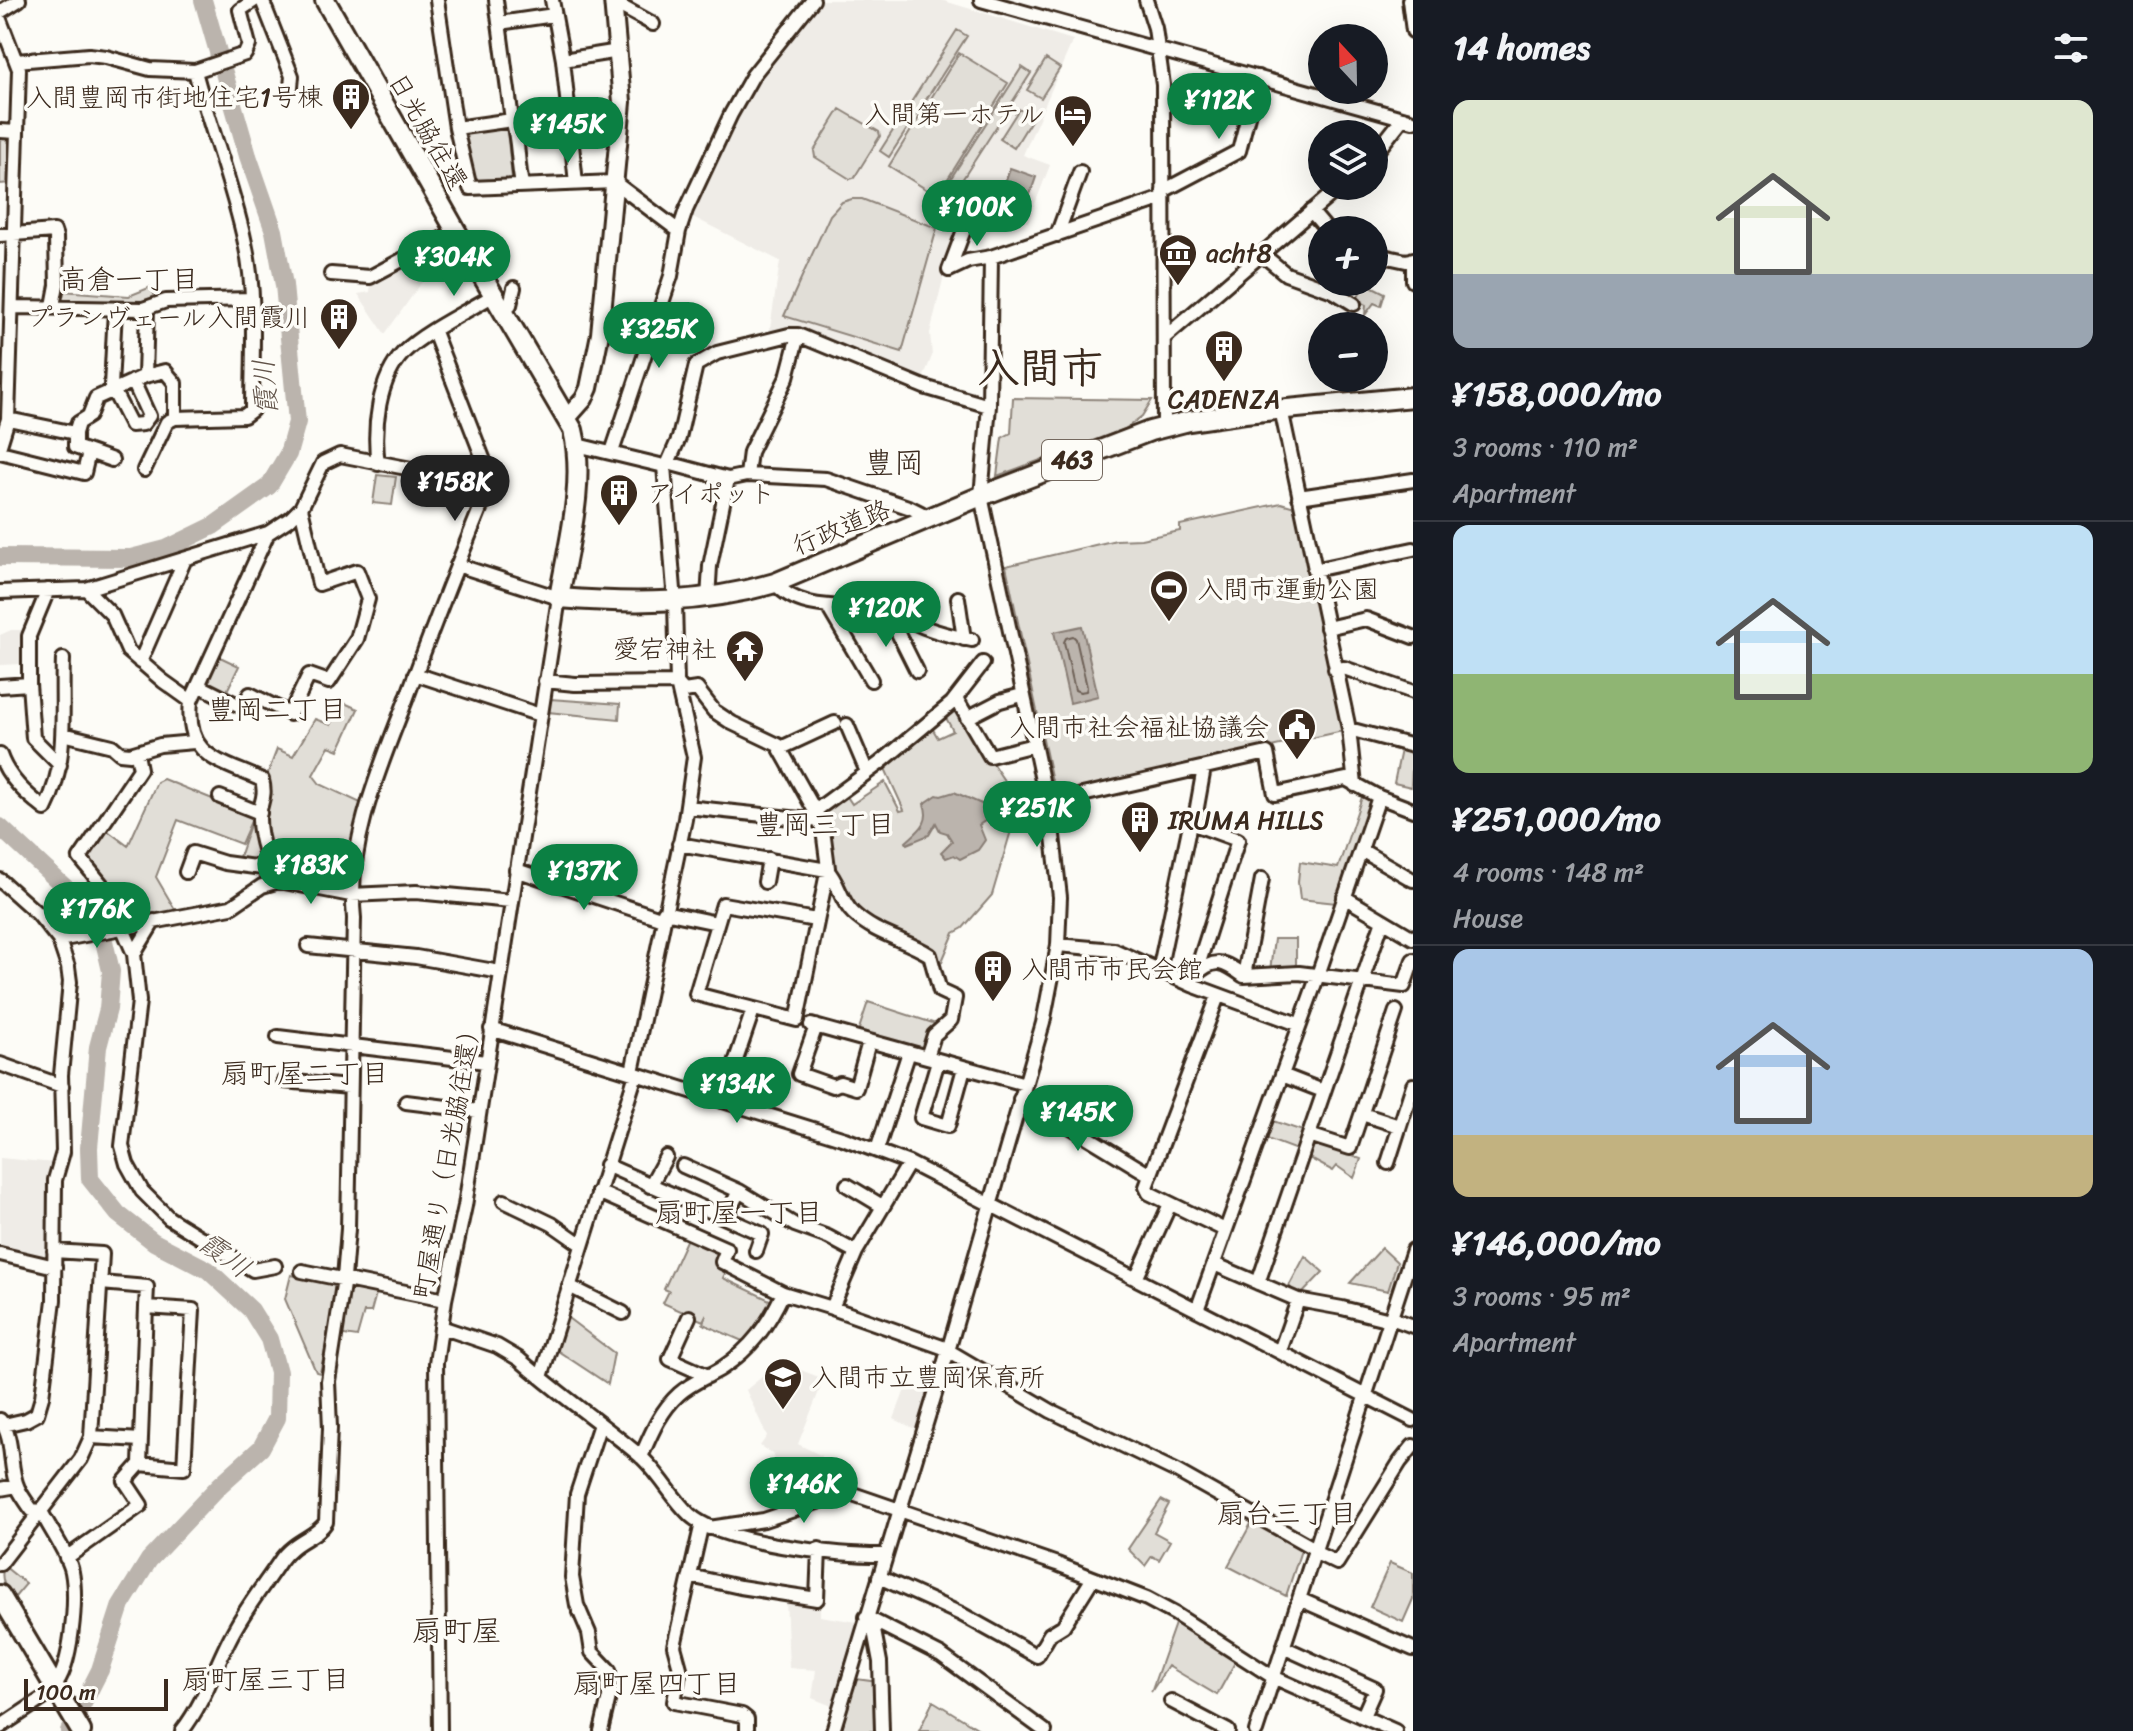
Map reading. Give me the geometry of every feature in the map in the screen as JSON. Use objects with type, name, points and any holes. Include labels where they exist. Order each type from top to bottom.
[{"type":"highway","name":"日光脇往還","points":[[325,0],[456,231],[502,300],[568,417],[577,445],[573,509],[559,598]]},
{"type":"highway","name":"行政道路","points":[[559,598],[675,602],[708,599],[775,583],[981,496],[1164,427],[1281,409],[1413,397]]},
{"type":"highway","points":[[0,1595],[55,1698],[69,1731]]},
{"type":"highway","points":[[0,1615],[55,1698],[81,1731]]},
{"type":"main road","points":[[568,417],[584,399],[595,371],[622,102],[613,1]]},
{"type":"street","points":[[0,12],[19,0]]},
{"type":"street","points":[[16,61],[89,55],[150,69],[198,70],[245,54],[249,45],[240,10],[255,0]]},
{"type":"street","points":[[262,0],[292,76],[291,87]]},
{"type":"street","points":[[437,0],[456,128],[470,188],[614,182],[679,231]]},
{"type":"street","points":[[496,0],[522,184]]},
{"type":"street","points":[[552,0],[563,60],[576,183]]},
{"type":"street","points":[[612,452],[671,276],[679,231],[731,114],[753,75],[813,0]]},
{"type":"street","points":[[981,0],[1408,120],[1388,141]]},
{"type":"street","points":[[1146,0],[1159,49],[1163,85],[1164,427]]},
{"type":"street","points":[[1409,0],[1413,31]]},
{"type":"street","points":[[613,1],[653,24]]},
{"type":"street","points":[[499,23],[554,15]]},
{"type":"street","points":[[0,20],[19,69],[8,419],[0,445]]},
{"type":"street","points":[[563,60],[619,51]]},
{"type":"street","points":[[144,470],[167,422],[175,418],[244,416],[252,410],[252,299],[246,244],[208,121],[198,70]]},
{"type":"street","points":[[970,214],[949,270],[968,261],[991,257],[1057,235],[1163,195],[1239,151],[1258,77]]},
{"type":"street","points":[[456,128],[512,120]]},
{"type":"street","points":[[0,131],[17,132]]},
{"type":"street","points":[[1057,235],[1080,172]]},
{"type":"street","points":[[1164,338],[1324,200]]},
{"type":"street","points":[[1311,211],[1315,216]]},
{"type":"street","points":[[0,235],[54,231],[57,285],[53,306]]},
{"type":"street","points":[[331,274],[370,277],[456,231]]},
{"type":"street","points":[[1263,255],[1286,274],[1333,291],[1354,304]]},
{"type":"street","points":[[833,1731],[869,1619],[885,1555],[1025,1084],[1049,996],[1058,945],[1059,878],[1047,803],[1022,695],[1005,644],[981,496],[989,406],[991,257]]},
{"type":"street","points":[[1388,257],[1406,261],[1412,259],[1413,281]]},
{"type":"street","points":[[378,464],[375,442],[378,414],[393,367],[410,346],[502,300],[514,288]]},
{"type":"street","points":[[13,307],[115,310],[147,308],[166,301],[252,299]]},
{"type":"street","points":[[115,310],[111,386],[131,425],[143,424],[149,416],[139,379],[147,308]]},
{"type":"street","points":[[182,1731],[200,1704],[235,1627],[293,1544],[317,1531],[326,1522],[330,1428],[327,1390],[348,1229],[353,950],[351,895],[360,839],[373,792],[415,674],[486,494],[486,466],[434,332]]},
{"type":"street","points":[[541,1377],[634,1073],[687,807],[694,757],[677,683],[666,465],[679,438],[696,365],[725,350],[798,335],[946,395],[989,406]]},
{"type":"street","points":[[747,475],[750,452],[787,377],[798,335]]},
{"type":"street","points":[[112,460],[75,447],[78,423],[89,416],[96,398],[165,371],[175,383],[175,418]]},
{"type":"street","points":[[1281,409],[1349,729],[1355,785]]},
{"type":"street","points":[[8,419],[75,433]]},
{"type":"street","points":[[577,445],[728,479],[747,475],[814,478],[840,483],[911,508],[926,520]]},
{"type":"street","points":[[0,452],[84,473],[89,452]]},
{"type":"street","points":[[0,592],[86,589],[268,533],[301,508],[323,463],[340,455],[437,474],[486,494]]},
{"type":"street","points":[[708,599],[710,566],[728,479]]},
{"type":"street","points":[[1299,497],[1413,480]]},
{"type":"street","points":[[200,686],[242,707],[250,694],[290,714],[309,675],[329,682],[357,639],[368,599],[357,571],[319,584],[301,508]]},
{"type":"street","points":[[194,742],[191,701],[268,533]]},
{"type":"street","points":[[1314,570],[1413,549]]},
{"type":"street","points":[[140,662],[185,559]]},
{"type":"street","points":[[457,565],[559,598]]},
{"type":"street","points":[[775,583],[788,594],[828,607],[887,611],[929,629],[968,640],[958,598]]},
{"type":"street","points":[[86,589],[107,608],[123,644],[140,662],[191,701]]},
{"type":"street","points":[[48,590],[29,636],[29,684],[33,738],[60,765]]},
{"type":"street","name":"町屋通り（日光脇往還）","points":[[440,1731],[439,1476],[435,1396],[441,1327],[464,1214],[559,598]]},
{"type":"street","points":[[828,607],[871,680]]},
{"type":"street","points":[[887,611],[917,671]]},
{"type":"street","points":[[1327,628],[1366,619],[1413,637]]},
{"type":"street","points":[[0,755],[23,792],[45,809],[55,790],[60,765],[63,659]]},
{"type":"street","points":[[687,807],[810,820],[926,727],[956,698],[983,663]]},
{"type":"street","points":[[1335,669],[1344,668],[1413,692]]},
{"type":"street","points":[[415,674],[540,715]]},
{"type":"street","points":[[545,681],[575,684],[677,683],[684,691],[697,689],[714,711],[781,748],[823,830],[827,870],[797,1020]]},
{"type":"street","points":[[0,686],[29,684]]},
{"type":"street","points":[[967,718],[993,704],[1022,695]]},
{"type":"street","points":[[956,698],[990,756],[1034,745]]},
{"type":"street","points":[[781,748],[841,724],[867,772]]},
{"type":"street","points":[[1349,729],[1413,746]]},
{"type":"street","points":[[63,734],[112,746],[120,753],[137,754],[160,745],[194,742],[211,756],[262,780],[265,794],[260,813],[270,869],[279,881]]},
{"type":"street","points":[[1047,803],[1267,753],[1275,794],[1346,779],[1379,797],[1413,810]]},
{"type":"street","points":[[137,754],[140,769],[80,858],[106,890],[134,954],[139,1001],[122,1146],[133,1178],[154,1205],[169,1218],[253,1270],[275,1266]]},
{"type":"street","points":[[1194,824],[1204,768]]},
{"type":"street","points":[[220,797],[260,813]]},
{"type":"street","points":[[1197,1310],[1379,797]]},
{"type":"street","points":[[1159,971],[1190,824],[1194,824],[1238,840],[1194,980]]},
{"type":"street","points":[[679,844],[827,870],[856,916],[885,935],[930,955],[940,991],[955,998],[951,1020],[934,1035],[921,1118],[948,1126],[964,1068]]},
{"type":"street","points":[[1361,850],[1413,880]]},
{"type":"street","points":[[186,872],[193,853],[225,863],[270,869]]},
{"type":"street","points":[[765,882],[769,859]]},
{"type":"street","points":[[516,870],[664,915],[717,923]]},
{"type":"street","points":[[1244,976],[1262,879]]},
{"type":"street","points":[[0,880],[63,939],[71,992],[62,1086],[63,1152],[55,1180],[54,1300],[41,1405],[37,1414],[26,1420],[2,1422],[17,1486],[32,1510],[41,1511]]},
{"type":"street","points":[[63,939],[231,907],[262,886],[279,881],[351,895],[416,892],[511,901]]},
{"type":"street","points":[[1344,897],[1413,938]]},
{"type":"street","points":[[816,920],[723,904],[696,994],[1025,1084]]},
{"type":"street","points":[[1258,1283],[1383,920]]},
{"type":"street","points":[[134,954],[154,921]]},
{"type":"street","points":[[1058,945],[1114,950],[1159,971],[1194,980],[1218,996],[1298,1024]]},
{"type":"street","points":[[308,946],[416,957],[500,972]]},
{"type":"street","points":[[1194,980],[1209,965],[1221,963],[1231,964],[1244,976],[1299,973],[1404,986],[1413,960]]},
{"type":"street","points":[[1218,996],[1146,1187],[1149,1193],[1225,1230]]},
{"type":"street","points":[[722,1101],[753,1010]]},
{"type":"street","points":[[1309,1135],[1350,1148],[1396,1011]]},
{"type":"street","points":[[816,1026],[799,1074],[833,1086],[840,1083],[856,1088],[869,1042]]},
{"type":"street","points":[[491,1029],[877,1150],[909,1163],[1413,1420]]},
{"type":"street","points":[[278,1037],[486,1062]]},
{"type":"street","points":[[877,1150],[909,1052]]},
{"type":"street","points":[[0,1064],[62,1086]]},
{"type":"street","points":[[1282,1075],[1323,1091]]},
{"type":"street","points":[[284,1081],[349,1087]]},
{"type":"street","points":[[1388,1163],[1413,1085]]},
{"type":"street","points":[[1020,1099],[1030,1102],[1150,1175]]},
{"type":"street","points":[[406,1102],[479,1111]]},
{"type":"street","points":[[1362,1114],[1399,1126]]},
{"type":"street","points":[[650,1186],[666,1157]]},
{"type":"street","points":[[832,1308],[856,1252],[909,1163]]},
{"type":"street","points":[[606,1165],[762,1234],[756,1251]]},
{"type":"street","points":[[683,1166],[739,1191],[795,1225],[856,1252]]},
{"type":"street","points":[[847,1185],[882,1206]]},
{"type":"street","points":[[726,1217],[739,1191]]},
{"type":"street","points":[[598,1192],[727,1249],[722,1262],[783,1293],[907,1333],[948,1351],[1051,1411],[1176,1471],[1337,1563],[1411,1452]]},
{"type":"street","points":[[504,1201],[552,1224],[582,1245]]},
{"type":"street","points":[[1136,1279],[1170,1204]]},
{"type":"street","points":[[1256,1731],[1413,1250]]},
{"type":"street","points":[[0,1564],[81,1459],[91,1437],[102,1254],[54,1251]]},
{"type":"street","points":[[0,1254],[55,1267]]},
{"type":"street","points":[[1214,1264],[1298,1300],[1413,1326]]},
{"type":"street","points":[[302,1271],[445,1300]]},
{"type":"street","points":[[66,1558],[141,1505],[125,1481],[140,1464],[147,1287],[101,1283]]},
{"type":"street","points":[[569,1286],[623,1313]]},
{"type":"street","points":[[641,1457],[657,1423],[672,1401],[687,1387],[732,1361],[764,1330],[783,1293]]},
{"type":"street","points":[[1280,1351],[1298,1300]]},
{"type":"street","points":[[140,1464],[184,1468],[193,1310],[146,1307]]},
{"type":"street","points":[[689,1317],[670,1359],[708,1376]]},
{"type":"street","points":[[441,1327],[497,1346],[541,1377],[641,1457],[690,1515],[705,1525],[728,1535],[753,1540],[885,1555]]},
{"type":"street","points":[[600,1424],[577,1494],[572,1577],[592,1652],[609,1670],[609,1697],[601,1731]]},
{"type":"street","points":[[91,1437],[141,1440]]},
{"type":"street","points":[[0,1489],[17,1486]]},
{"type":"street","points":[[705,1525],[764,1520],[843,1492],[1093,1578],[1160,1605],[1273,1677],[1395,1731]]},
{"type":"street","points":[[0,1727],[55,1698],[62,1676],[73,1610],[72,1570],[41,1511]]},
{"type":"street","points":[[705,1525],[674,1646],[680,1668],[674,1702],[742,1715],[747,1719],[747,1731]]},
{"type":"street","points":[[690,1576],[817,1599],[819,1549]]},
{"type":"street","points":[[879,1577],[961,1614],[1037,1656],[1050,1634],[1063,1626],[1093,1578]]},
{"type":"street","points":[[1299,1599],[1413,1649]]},
{"type":"street","points":[[869,1619],[880,1662],[883,1730]]},
{"type":"street","points":[[869,1619],[941,1655],[1045,1731]]},
{"type":"street","points":[[1283,1647],[1375,1689],[1363,1716]]},
{"type":"street","points":[[1171,1701],[1228,1731]]},
{"type":"shaded area","points":[[818,0],[941,0],[1073,40],[1023,155],[1050,165],[1028,222],[971,209],[945,271],[930,333],[932,356],[922,381],[798,330],[769,336],[780,261],[689,215],[742,102],[763,69]]},
{"type":"shaded area","points":[[957,30],[967,36],[889,157],[880,151]]},
{"type":"shaded area","points":[[959,53],[1008,83],[937,196],[889,166]]},
{"type":"shaded area","points":[[1046,59],[1060,68],[1041,98],[1027,90]]},
{"type":"shaded area","points":[[1022,67],[1031,73],[953,194],[944,189]]},
{"type":"shaded area","points":[[840,109],[879,132],[880,136],[854,178],[850,179],[815,157],[814,151]]},
{"type":"shaded area","points":[[1019,109],[1033,117],[1014,148],[1000,139]]},
{"type":"shaded area","points":[[502,127],[507,130],[512,178],[509,182],[477,183],[463,135]]},
{"type":"shaded area","points":[[0,134],[13,135],[11,183],[0,184]]},
{"type":"shaded area","points":[[862,199],[937,228],[902,352],[784,316],[830,215],[842,202]]},
{"type":"shaded area","points":[[419,261],[427,275],[385,334],[358,294],[370,292],[371,282],[381,282]]},
{"type":"shaded area","points":[[151,287],[157,301],[141,306],[61,303],[62,291],[129,296]]},
{"type":"shaded area","points":[[1358,296],[1384,296],[1381,306],[1374,303],[1367,312],[1366,305],[1356,300]]},
{"type":"shaded area","points":[[1013,398],[1152,400],[1142,416],[1125,429],[997,476],[1002,438],[1011,433]]},
{"type":"shaded area","points":[[377,475],[396,477],[392,505],[373,503]]},
{"type":"shaded area","name":"入間市運動公園","points":[[1281,503],[1295,507],[1343,731],[1055,795],[1006,566],[1116,540],[1141,539],[1180,531],[1180,525]]},
{"type":"shaded area","points":[[11,630],[27,630],[24,664],[0,665],[0,635]]},
{"type":"shaded area","points":[[218,656],[239,666],[225,695],[206,681]]},
{"type":"shaded area","points":[[550,699],[620,704],[619,719],[548,712]]},
{"type":"shaded area","points":[[342,702],[358,709],[339,750],[329,746],[313,775],[320,784],[365,805],[346,888],[283,877],[274,868],[264,815],[270,792],[266,778],[277,749],[293,756],[315,719],[331,725]]},
{"type":"shaded area","points":[[954,706],[1011,791],[1013,824],[992,895],[963,928],[954,933],[940,966],[877,927],[847,901],[835,870],[821,810],[844,792],[852,804],[885,782],[900,811],[904,810],[883,764],[931,726],[938,738],[953,731],[944,714]]},
{"type":"shaded area","points":[[1402,745],[1413,749],[1411,787],[1394,783]]},
{"type":"shaded area","points":[[163,779],[247,815],[257,814],[266,863],[238,860],[252,819],[241,844],[178,820],[156,877],[176,911],[129,920],[86,860],[104,828],[128,846],[157,782]]},
{"type":"shaded area","points":[[1363,794],[1375,799],[1336,903],[1300,899],[1300,862],[1338,868]]},
{"type":"shaded area","points":[[1274,939],[1296,939],[1296,969],[1270,971]]},
{"type":"shaded area","points":[[868,1002],[939,1025],[920,1051],[858,1032]]},
{"type":"shaded area","points":[[1273,1121],[1306,1132],[1299,1151],[1267,1139]]},
{"type":"shaded area","points":[[1312,1140],[1347,1150],[1361,1159],[1354,1178],[1337,1166],[1333,1171],[1307,1157]]},
{"type":"shaded area","points":[[0,1158],[55,1163],[49,1262],[0,1251]]},
{"type":"shaded area","points":[[688,1236],[719,1250],[727,1269],[723,1278],[776,1303],[747,1343],[703,1324],[706,1315],[703,1321],[663,1303],[669,1291],[664,1289]]},
{"type":"shaded area","points":[[1382,1248],[1397,1262],[1388,1291],[1350,1283]]},
{"type":"shaded area","points":[[1305,1256],[1323,1272],[1299,1297],[1289,1286]]},
{"type":"shaded area","points":[[291,1275],[339,1284],[320,1373],[316,1372],[285,1299]]},
{"type":"shaded area","points":[[348,1285],[377,1290],[371,1312],[364,1312],[357,1337],[337,1334]]},
{"type":"shaded area","points":[[564,1315],[614,1353],[608,1384],[555,1349]]},
{"type":"shaded area","name":"入間市立豊岡保育所","points":[[780,1362],[824,1379],[798,1444],[822,1456],[811,1485],[772,1475],[774,1455],[760,1446],[767,1436],[746,1390]]},
{"type":"shaded area","points":[[907,1384],[925,1390],[927,1394],[918,1426],[913,1428],[894,1419]]},
{"type":"shaded area","points":[[1161,1500],[1169,1504],[1154,1532],[1170,1541],[1159,1560],[1152,1556],[1145,1566],[1128,1549]]},
{"type":"shaded area","points":[[1254,1518],[1303,1544],[1286,1596],[1228,1566]]},
{"type":"shaded area","points":[[1390,1563],[1413,1573],[1413,1599],[1403,1622],[1370,1607]]},
{"type":"shaded area","points":[[4,1566],[26,1584],[15,1597],[4,1583]]},
{"type":"shaded area","points":[[786,1598],[820,1602],[820,1616],[857,1622],[832,1706],[812,1698],[816,1670],[789,1668]]},
{"type":"shaded area","points":[[1177,1618],[1238,1657],[1217,1695],[1168,1666],[1151,1692]]},
{"type":"shaded area","points":[[856,1679],[878,1682],[879,1731],[840,1731]]},
{"type":"shaded area","points":[[933,1701],[982,1731],[919,1731]]},
{"type":"water","points":[[1010,168],[1036,177],[1024,212],[998,203]]},
{"type":"water","points":[[1082,626],[1098,696],[1070,703],[1054,632]]},
{"type":"water","points":[[954,792],[993,809],[994,815],[979,825],[985,840],[978,850],[960,859],[954,855],[946,858],[941,852],[952,841],[936,823],[929,835],[907,844],[925,821],[924,804],[937,795]]},
{"type":"waterway","name":"霞川","points":[[0,557],[131,558],[166,549],[213,526],[269,486],[288,454],[297,422],[284,285],[274,231],[248,156],[203,0]]},
{"type":"waterway","name":"霞川","points":[[0,827],[69,891],[104,941],[111,971],[108,1009],[98,1047],[89,1148],[90,1179],[118,1214],[154,1242],[208,1270],[251,1310],[269,1339],[278,1372],[277,1418],[261,1448],[220,1485],[149,1560],[121,1605],[100,1670],[69,1731]]},
{"type":"place","name":"入間豊岡市街地住宅1号棟","points":[[351,131]]},
{"type":"place","name":"入間第一ホテル","points":[[1073,148]]},
{"type":"place","name":"acht8","points":[[1178,287]]},
{"type":"place","name":"プランヴェール入間霞川","points":[[339,351]]},
{"type":"place","name":"CADENZA","points":[[1224,383]]},
{"type":"place","name":"アイポット","points":[[619,527]]},
{"type":"place","name":"入間市運動公園","points":[[1169,623]]},
{"type":"place","name":"愛宕神社","points":[[745,683]]},
{"type":"place","name":"入間市社会福祉協議会","points":[[1297,761]]},
{"type":"place","name":"IRUMA HILLS","points":[[1140,854]]},
{"type":"place","name":"入間市市民会館","points":[[993,1003]]},
{"type":"place","name":"入間市立豊岡保育所","points":[[783,1411]]},
{"type":"district","name":"高倉一丁目","points":[[129,279]]},
{"type":"district","name":"入間市","points":[[1040,368]]},
{"type":"district","name":"豊岡","points":[[894,463]]},
{"type":"district","name":"豊岡二丁目","points":[[277,709]]},
{"type":"district","name":"豊岡三丁目","points":[[825,824]]},
{"type":"district","name":"扇町屋二丁目","points":[[305,1073]]},
{"type":"district","name":"扇町屋一丁目","points":[[739,1212]]},
{"type":"district","name":"扇台三丁目","points":[[1287,1513]]},
{"type":"district","name":"扇町屋","points":[[457,1631]]},
{"type":"district","name":"扇町屋三丁目","points":[[266,1679]]},
{"type":"district","name":"扇町屋四丁目","points":[[657,1683]]}]
